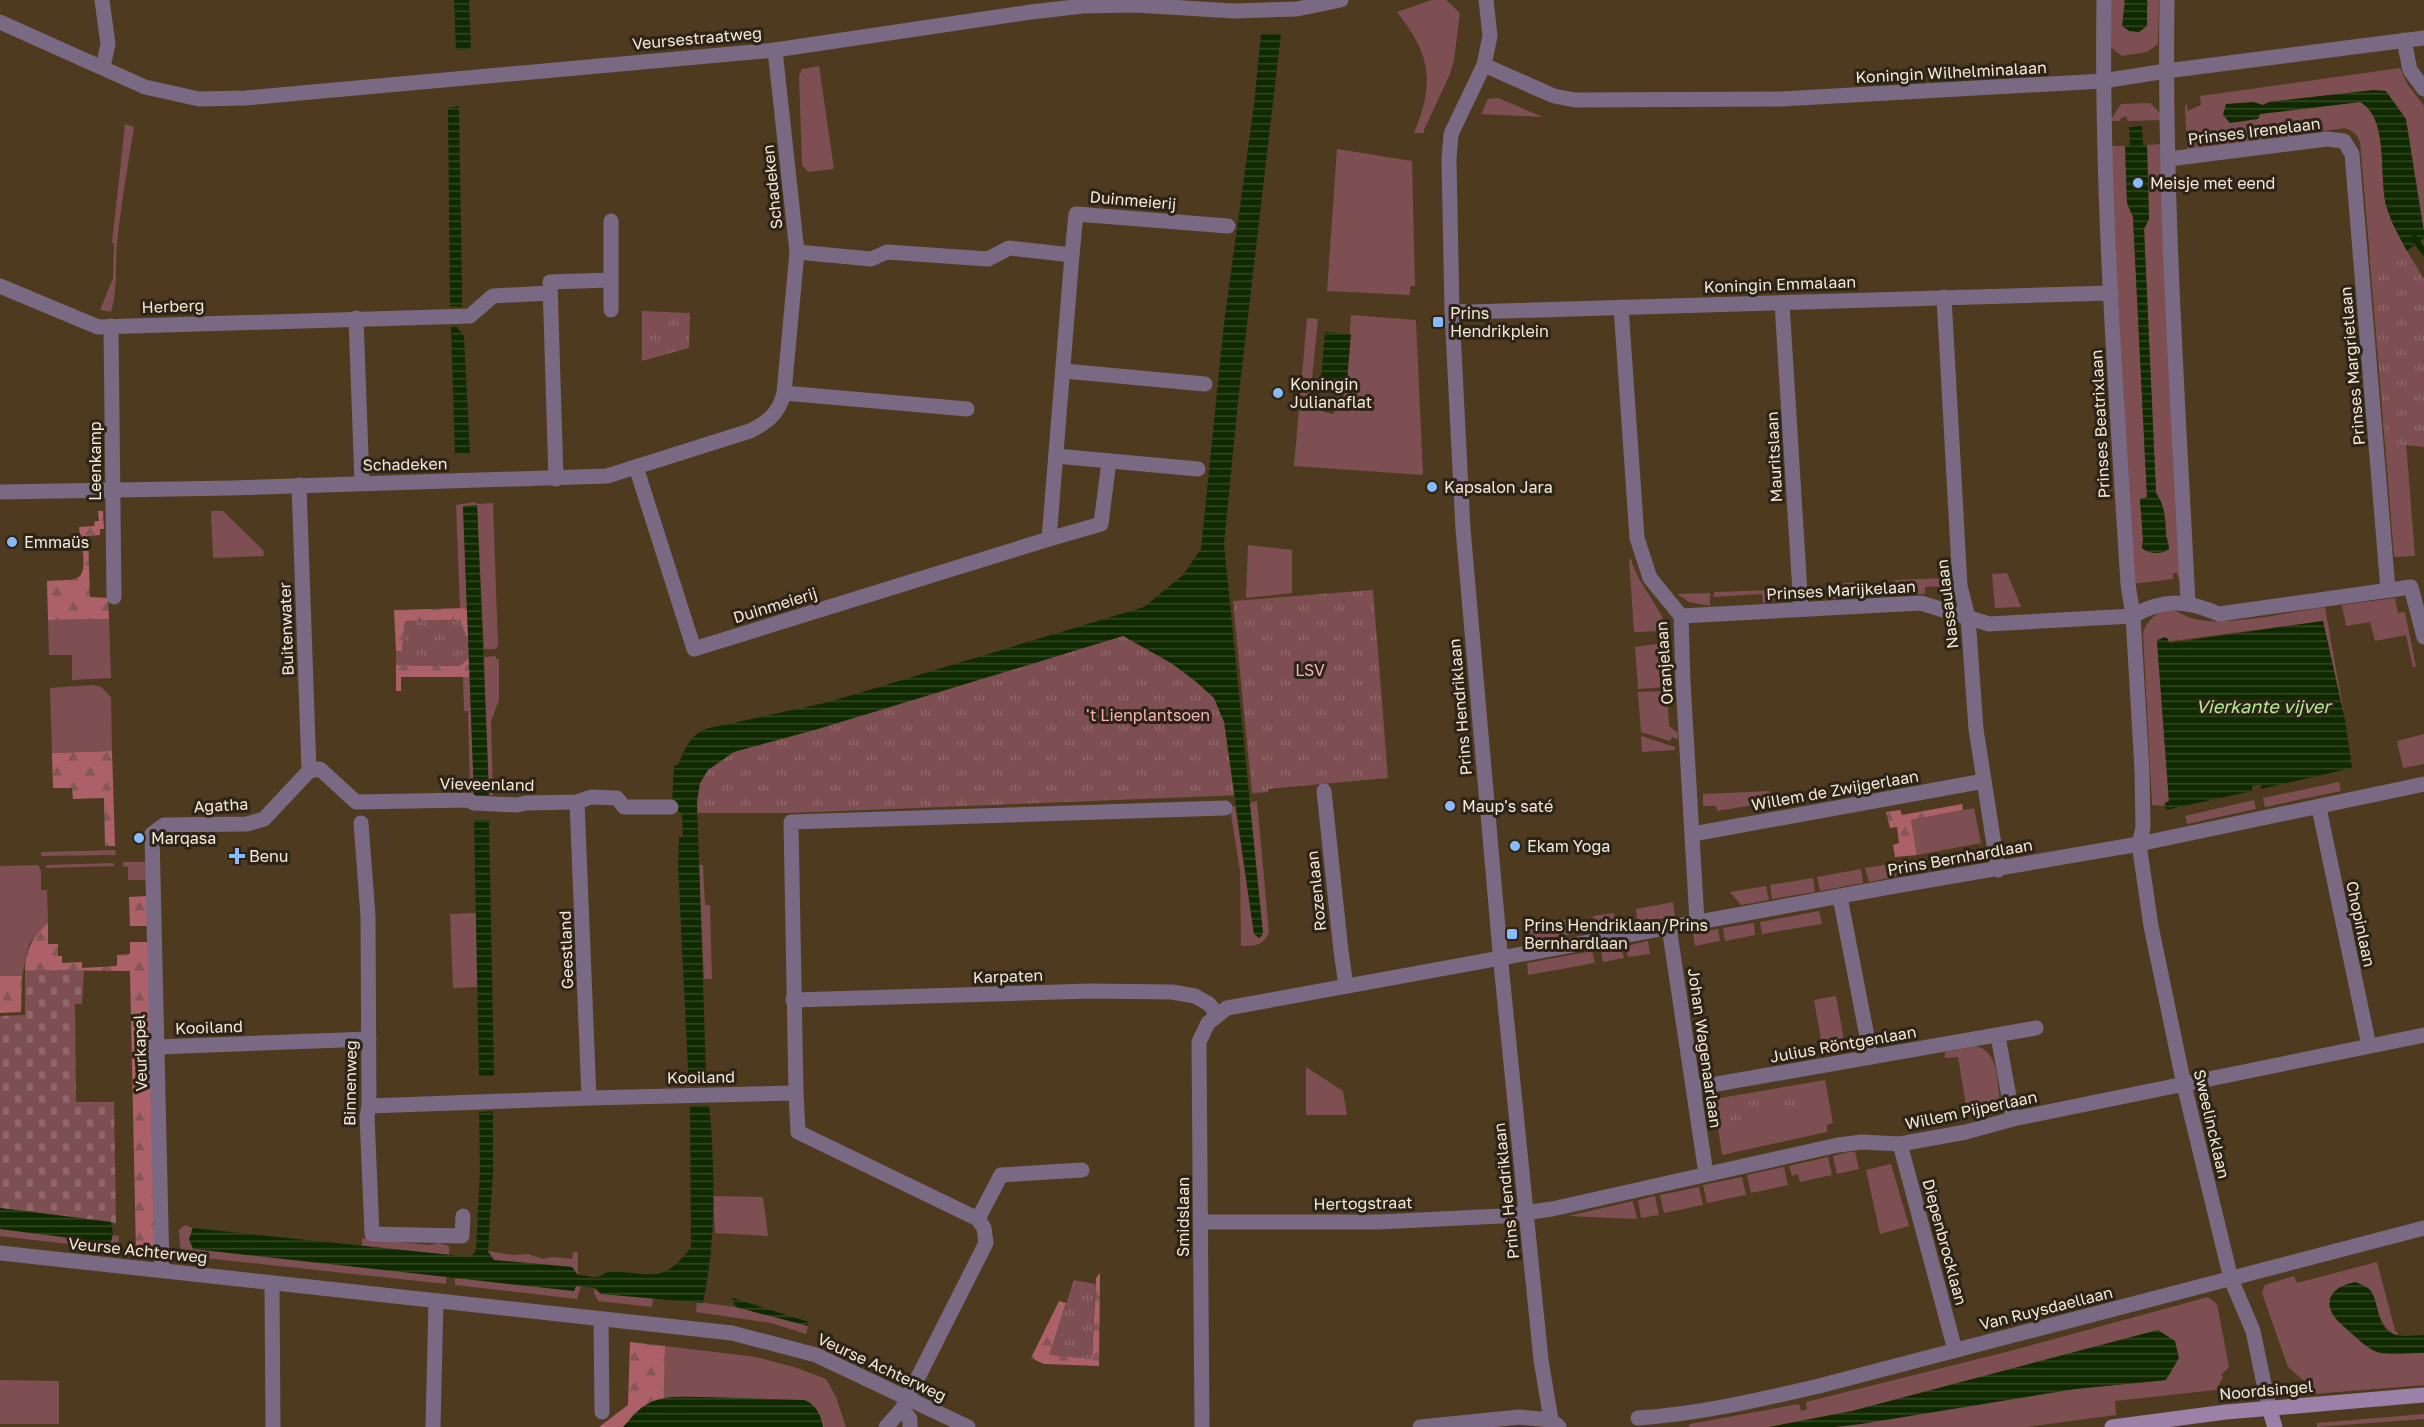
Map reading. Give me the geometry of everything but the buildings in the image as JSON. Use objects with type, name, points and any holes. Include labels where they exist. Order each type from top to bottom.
[{"type":"main road","name":"Noordsingel","points":[[2112,1427],[2226,1412],[2424,1395]]},
{"type":"main road","points":[[2269,1408],[2274,1427]]},
{"type":"street","points":[[102,0],[108,44],[103,68]]},
{"type":"street","name":"Veursestraatweg","points":[[0,22],[145,87],[199,99],[245,98],[775,50],[1030,6],[1135,5],[1234,11],[1297,9],[1341,0]]},
{"type":"street","name":"Prins Hendriklaan","points":[[1486,0],[1490,36],[1484,65],[1451,134],[1449,169],[1452,311],[1463,529],[1500,957],[1541,1360],[1551,1424]]},
{"type":"street","name":"Prinses Beatrixlaan","points":[[2104,0],[2103,81],[2111,293],[2128,584],[2133,616],[2142,770],[2143,828],[2139,844]]},
{"type":"street","points":[[2167,0],[2166,71],[2175,362],[2188,603]]},
{"type":"street","name":"Koningin Wilhelminalaan","points":[[1484,65],[1554,96],[1585,100],[1781,99],[2103,81],[2424,38]]},
{"type":"street","points":[[2404,40],[2410,70],[2424,89]]},
{"type":"street","name":"Schadeken","points":[[0,492],[113,491],[607,476],[750,431],[764,424],[775,414],[781,404],[797,252],[775,50]]},
{"type":"street","name":"Prinses Irenelaan","points":[[2169,159],[2327,139],[2344,141]]},
{"type":"street","name":"Prinses Margrietlaan","points":[[2344,141],[2352,154],[2388,590]]},
{"type":"street","name":"Duinmeierij","points":[[1049,539],[1076,213],[1228,226]]},
{"type":"street","points":[[611,221],[611,310]]},
{"type":"street","points":[[797,252],[870,259],[886,252],[988,259],[1009,248],[1072,255]]},
{"type":"street","name":"Herberg","points":[[0,286],[98,327],[470,316],[493,296],[550,293],[550,282],[611,280]]},
{"type":"street","points":[[550,293],[556,478]]},
{"type":"street","name":"Koningin Emmalaan","points":[[1452,311],[2111,293]]},
{"type":"street","name":"Nassaulaan","points":[[1944,297],[1960,586],[1968,617],[1976,729],[1998,870]]},
{"type":"street","name":"Mauritslaan","points":[[1782,303],[1801,609]]},
{"type":"street","name":"Oranjelaan","points":[[1621,307],[1637,538],[1650,578],[1682,616],[1683,682],[1697,921]]},
{"type":"street","points":[[356,318],[362,483]]},
{"type":"street","name":"Leenkamp","points":[[111,326],[114,597]]},
{"type":"street","points":[[1064,371],[1205,384]]},
{"type":"street","points":[[783,393],[967,410]]},
{"type":"street","points":[[1056,456],[1198,470]]},
{"type":"street","name":"Duinmeierij","points":[[636,466],[694,649],[1101,524],[1109,461]]},
{"type":"street","name":"Buitenwater","points":[[299,485],[309,771]]},
{"type":"street","name":"Prinses Marijkelaan","points":[[1682,616],[1921,603],[1989,624],[2133,616],[2149,606],[2166,603],[2188,603],[2202,606],[2219,614],[2411,587],[2420,600]]},
{"type":"street","points":[[2420,600],[2424,637]]},
{"type":"street","name":"Vieveenland","points":[[309,771],[320,769],[356,802],[468,800],[474,803],[492,803],[500,806],[577,802],[591,797],[617,798],[624,807],[671,807]]},
{"type":"street","name":"Agatha","points":[[152,834],[164,825],[247,824],[264,819],[309,771]]},
{"type":"street","name":"Willem de Zwijgerlaan","points":[[1692,834],[1984,781]]},
{"type":"street","name":"Prins Bernhardlaan","points":[[1500,957],[2139,844],[2319,808],[2424,784]]},
{"type":"street","name":"Rozenlaan","points":[[1324,791],[1346,986]]},
{"type":"street","name":"Geestland","points":[[577,802],[589,1098]]},
{"type":"street","points":[[886,1427],[905,1403],[986,1243],[984,1228],[978,1219],[798,1132],[790,822],[1225,808]]},
{"type":"street","name":"Chopinlaan","points":[[2319,808],[2369,1046]]},
{"type":"street","name":"Binnenweg","points":[[361,823],[368,916],[369,1106],[367,1116],[372,1234],[462,1236],[463,1216]]},
{"type":"street","name":"Veurkapel","points":[[152,834],[162,1270]]},
{"type":"street","name":"Sweelincklaan","points":[[2139,844],[2151,926],[2184,1085],[2231,1279],[2253,1331],[2269,1408]]},
{"type":"street","points":[[1840,897],[1871,1057]]},
{"type":"street","name":"Johan Wagenaarlaan","points":[[1669,927],[1706,1174]]},
{"type":"street","points":[[1217,1014],[1238,1005],[1474,964],[1500,957]]},
{"type":"street","name":"Karpaten","points":[[793,1000],[1091,991],[1172,992],[1195,996],[1209,1004],[1217,1014]]},
{"type":"street","name":"Smidslaan","points":[[1202,1427],[1199,1042],[1208,1023],[1217,1014]]},
{"type":"street","name":"Julius Röntgenlaan","points":[[1694,1088],[2036,1028]]},
{"type":"street","name":"Willem Pijperlaan","points":[[1526,1213],[1838,1145],[1862,1142],[1900,1144],[1966,1132],[2013,1119],[2424,1035]]},
{"type":"street","points":[[1998,1036],[2013,1119]]},
{"type":"street","name":"Kooiland","points":[[158,1047],[369,1039]]},
{"type":"street","name":"Kooiland","points":[[369,1106],[796,1093]]},
{"type":"street","name":"Diepenbrocklaan","points":[[1900,1144],[1955,1350]]},
{"type":"street","points":[[978,1219],[1001,1175],[1082,1170]]},
{"type":"street","name":"Hertogstraat","points":[[1201,1222],[1379,1222],[1526,1213]]},
{"type":"street","name":"Van Ruysdaellaan","points":[[1638,1418],[1676,1421],[2424,1228]]},
{"type":"street","name":"Veurse Achterweg","points":[[0,1253],[732,1333],[805,1351],[905,1403],[968,1427]]},
{"type":"street","points":[[272,1283],[273,1427]]},
{"type":"street","points":[[433,1427],[436,1301]]},
{"type":"street","points":[[601,1320],[602,1412]]},
{"type":"street","points":[[905,1403],[910,1427]]},
{"type":"street","points":[[1420,1427],[1519,1417],[1551,1424]]},
{"type":"green space","points":[[1432,0],[1446,0],[1460,13],[1454,60],[1424,133],[1414,133],[1425,99],[1426,70],[1417,42],[1397,12]]},
{"type":"green space","points":[[2110,0],[2125,0],[2123,3],[2148,5],[2147,0],[2159,0],[2158,44],[2147,52],[2122,56],[2109,46]]},
{"type":"green space","points":[[819,66],[834,169],[808,172],[802,165],[799,76],[802,69]]},
{"type":"green space","points":[[2400,68],[2408,85],[2424,106],[2424,232],[2374,90],[2269,102],[2263,105],[2253,102],[2259,114],[2360,102],[2369,110],[2376,121],[2379,135],[2387,208],[2407,251],[2401,254],[2370,258],[2360,142],[2350,130],[2345,128],[2187,149],[2185,107],[2187,103],[2187,111],[2201,105],[2200,96]]},
{"type":"green space","points":[[1498,98],[1543,117],[1481,114],[1488,99]]},
{"type":"green space","points":[[2150,103],[2161,114],[2161,120],[2128,121],[2126,116],[2120,119],[2121,121],[2110,121],[2121,104]]},
{"type":"green space","points":[[125,124],[134,127],[116,252],[115,286],[111,312],[100,310],[113,278],[114,243],[112,243]]},
{"type":"green space","points":[[2161,144],[2180,578],[2177,573],[2173,573],[2173,579],[2133,584],[2110,146],[2125,146],[2127,203],[2133,217],[2147,498],[2140,499],[2142,548],[2150,552],[2165,552],[2165,514],[2156,493],[2144,229],[2149,218],[2147,145]]},
{"type":"green space","points":[[1337,149],[1412,161],[1415,286],[1410,286],[1410,295],[1327,291]]},
{"type":"green space","points":[[2369,251],[2407,251],[2424,279],[2424,447],[2385,443]]},
{"type":"green space","points":[[642,311],[690,313],[689,348],[642,361]]},
{"type":"green space","points":[[1351,315],[1416,320],[1423,475],[1294,466],[1307,318],[1318,319],[1310,398],[1323,400],[1324,412],[1334,414],[1338,391],[1346,392]]},
{"type":"green space","points":[[2403,404],[2415,556],[2394,557],[2382,406]]},
{"type":"green space","points":[[475,502],[478,504],[493,503],[498,646],[495,649],[484,649],[477,505],[463,506],[467,608],[460,608],[456,505]]},
{"type":"green space","points":[[98,511],[103,511],[104,529],[100,529],[100,535],[88,536],[90,597],[108,598],[109,619],[48,620],[47,581],[70,580],[81,575],[84,563],[79,527],[94,526],[95,521],[99,521]]},
{"type":"green space","points":[[211,511],[223,511],[263,550],[264,556],[213,558]]},
{"type":"green space","points":[[1248,545],[1292,550],[1292,593],[1246,598]]},
{"type":"green space","points":[[1629,559],[1660,612],[1668,631],[1634,632]]},
{"type":"green space","points":[[2007,573],[2021,607],[1995,608],[1992,574]]},
{"type":"green space","points":[[1948,578],[1948,586],[1925,587],[1925,594],[1909,594],[1901,589],[1895,589],[1895,580]]},
{"type":"green space","points":[[1856,582],[1857,591],[1850,591],[1844,598],[1830,599],[1831,589],[1837,584]]},
{"type":"green space","name":"LSV","points":[[1373,590],[1388,778],[1268,789],[1268,792],[1252,793],[1233,601]]},
{"type":"green space","points":[[1777,590],[1773,602],[1763,603],[1762,594],[1714,597],[1714,592]]},
{"type":"green space","points":[[1710,593],[1710,606],[1689,602],[1677,594]]},
{"type":"green space","points":[[2395,598],[2398,613],[2405,612],[2416,667],[2413,667],[2406,635],[2375,641],[2370,622],[2346,626],[2342,605]]},
{"type":"green space","points":[[2325,607],[2345,720],[2323,621],[2157,643],[2169,802],[2164,806],[2152,805],[2143,633],[2151,619],[2169,610],[2203,621],[2216,621],[2262,617]]},
{"type":"green space","points":[[467,608],[469,645],[460,620],[405,621],[402,651],[396,651],[394,610]]},
{"type":"green space","points":[[109,619],[111,678],[72,680],[72,655],[49,655],[48,620]]},
{"type":"green space","points":[[460,620],[469,645],[469,658],[459,666],[396,665],[396,651],[402,651],[405,621]]},
{"type":"green space","name":"'t Lienplantsoen","points":[[1227,626],[1242,795],[789,813],[694,813],[695,781],[728,745],[1149,627]]},
{"type":"green space","points":[[1670,642],[1671,664],[1666,673],[1667,687],[1638,689],[1635,647]]},
{"type":"green space","points":[[496,656],[496,659],[499,659],[499,700],[491,721],[493,795],[489,795],[484,657]]},
{"type":"green space","points":[[469,658],[470,677],[401,677],[401,691],[396,691],[396,665],[459,666]]},
{"type":"green space","points":[[463,677],[470,677],[474,796],[470,796],[468,711],[464,711]]},
{"type":"green space","points":[[93,685],[101,687],[111,697],[112,751],[52,753],[50,688]]},
{"type":"green space","points":[[1667,691],[1669,726],[1678,733],[1678,739],[1672,737],[1670,741],[1641,732],[1638,692]]},
{"type":"green space","points":[[2424,734],[2424,764],[2403,768],[2397,741]]},
{"type":"green space","points":[[1641,736],[1675,747],[1675,750],[1642,752]]},
{"type":"green space","points":[[112,751],[115,846],[105,846],[104,798],[73,799],[72,788],[53,788],[52,753]]},
{"type":"green space","points":[[2339,782],[2341,791],[2265,807],[2263,798]]},
{"type":"green space","points":[[1770,791],[1772,802],[1717,811],[1716,806],[1703,806],[1703,794]]},
{"type":"green space","points":[[2254,800],[2256,809],[2187,824],[2185,816]]},
{"type":"green space","points":[[1257,801],[1269,932],[1261,943],[1241,946],[1240,871],[1230,808],[1235,806],[1254,934],[1261,936],[1263,933],[1249,803]]},
{"type":"green space","points":[[1962,804],[1963,810],[1911,820],[1917,855],[1895,857],[1893,845],[1899,843],[1897,827],[1890,828],[1886,812],[1900,810],[1902,815]]},
{"type":"green space","points":[[1974,808],[1981,843],[1917,855],[1911,820]]},
{"type":"green space","points":[[115,850],[116,855],[41,856],[41,852]]},
{"type":"green space","points":[[123,862],[145,862],[146,880],[128,880],[128,867],[123,866]]},
{"type":"green space","points":[[1901,862],[1895,877],[1869,882],[1865,868]]},
{"type":"green space","points":[[114,863],[114,866],[46,868],[46,865]]},
{"type":"green space","points":[[38,865],[41,871],[41,890],[47,890],[48,923],[29,944],[22,976],[0,976],[0,866]]},
{"type":"green space","points":[[699,865],[703,865],[705,905],[710,905],[712,979],[704,979]]},
{"type":"green space","points":[[1861,869],[1863,883],[1820,891],[1817,877]]},
{"type":"green space","points":[[1813,878],[1815,892],[1772,899],[1770,885]]},
{"type":"green space","points":[[1766,886],[1769,900],[1741,905],[1730,892]]},
{"type":"green space","points":[[147,896],[148,926],[130,926],[129,897]]},
{"type":"green space","points":[[1673,902],[1675,916],[1637,923],[1636,909]]},
{"type":"green space","points":[[1819,911],[1822,924],[1762,934],[1760,922]]},
{"type":"green space","points":[[476,913],[478,987],[453,988],[450,914]]},
{"type":"green space","points":[[1614,913],[1616,927],[1595,931],[1593,916]]},
{"type":"green space","points":[[1575,918],[1578,933],[1529,942],[1527,926]]},
{"type":"green space","points":[[48,923],[48,944],[58,944],[58,956],[62,956],[62,963],[82,962],[82,968],[117,966],[117,955],[130,954],[130,942],[148,942],[155,1242],[150,1253],[136,1252],[130,971],[25,970],[31,944]]},
{"type":"green space","points":[[1754,923],[1755,935],[1725,941],[1723,928]]},
{"type":"green space","points":[[1718,929],[1720,941],[1695,946],[1693,934]]},
{"type":"green space","points":[[1648,941],[1650,954],[1628,957],[1626,946]]},
{"type":"green space","points":[[1621,946],[1624,958],[1603,962],[1601,950]]},
{"type":"green space","points":[[1592,951],[1595,963],[1528,975],[1527,963]]},
{"type":"green space","points":[[25,970],[84,970],[82,1004],[75,1004],[76,1102],[114,1102],[116,1224],[0,1208],[0,1016],[25,1015]]},
{"type":"green space","points":[[0,976],[22,976],[21,1012],[0,1013]]},
{"type":"green space","points":[[1836,996],[1846,1051],[1824,1056],[1814,1000]]},
{"type":"green space","points":[[1976,1046],[1984,1049],[1993,1061],[2000,1101],[1966,1106],[1958,1057],[1945,1058],[1945,1052]]},
{"type":"green space","points":[[1306,1067],[1343,1091],[1347,1115],[1306,1115]]},
{"type":"green space","points":[[1825,1080],[1833,1123],[1827,1125],[1827,1132],[1722,1155],[1714,1099]]},
{"type":"green space","points":[[1743,1098],[1805,1099],[1807,1113],[1763,1115],[1755,1117],[1744,1126],[1730,1128],[1726,1105],[1743,1101]]},
{"type":"green space","points":[[1855,1152],[1859,1169],[1837,1174],[1833,1156]]},
{"type":"green space","points":[[1828,1157],[1832,1175],[1800,1182],[1798,1174],[1792,1176],[1789,1166]]},
{"type":"green space","points":[[1891,1164],[1909,1226],[1880,1234],[1866,1170]]},
{"type":"green space","points":[[1784,1167],[1788,1185],[1751,1193],[1747,1175]]},
{"type":"green space","points":[[1742,1177],[1746,1195],[1707,1203],[1703,1185]]},
{"type":"green space","points":[[1699,1187],[1703,1205],[1664,1213],[1660,1195]]},
{"type":"green space","points":[[713,1196],[763,1197],[768,1236],[715,1233]]},
{"type":"green space","points":[[1655,1196],[1659,1215],[1641,1218],[1638,1200]]},
{"type":"green space","points":[[1633,1201],[1637,1219],[1568,1216]]},
{"type":"green space","points":[[185,1225],[193,1228],[191,1231],[447,1277],[446,1284],[186,1256],[180,1247],[179,1230]]},
{"type":"green space","points":[[0,1229],[110,1243],[112,1235],[119,1236],[118,1250],[0,1236]]},
{"type":"green space","points":[[362,1238],[429,1245],[439,1243],[449,1246],[449,1255],[362,1246]]},
{"type":"green space","points":[[488,1251],[513,1255],[528,1254],[543,1259],[553,1257],[572,1259],[573,1252],[578,1252],[578,1275],[572,1267],[494,1260]]},
{"type":"green space","points":[[2377,1262],[2395,1330],[2399,1336],[2384,1324],[2372,1292],[2332,1314],[2361,1342],[2377,1352],[2424,1353],[2424,1385],[2313,1394],[2311,1383],[2303,1380],[2288,1367],[2262,1293],[2265,1285],[2294,1276],[2297,1283]]},
{"type":"green space","points":[[1100,1273],[1099,1366],[1044,1364],[1031,1358],[1059,1301],[1066,1303],[1050,1354],[1092,1359],[1096,1278]]},
{"type":"green space","points":[[455,1278],[574,1291],[576,1285],[581,1286],[577,1299],[455,1285]]},
{"type":"green space","points":[[1074,1280],[1095,1284],[1092,1359],[1049,1355]]},
{"type":"green space","points":[[595,1288],[601,1294],[653,1297],[652,1307],[598,1301],[594,1293]]},
{"type":"green space","points":[[2208,1297],[2217,1304],[2229,1367],[2221,1375],[2223,1377],[2216,1390],[2115,1401],[2116,1415],[2027,1427],[1834,1427],[2075,1389],[2166,1380],[2158,1330],[1852,1411],[1769,1427],[1688,1427],[1690,1424],[1799,1404],[1801,1411],[1807,1409],[1806,1402],[2010,1351]]},
{"type":"green space","points":[[697,1302],[736,1307],[808,1326],[806,1334],[771,1323],[696,1312]]},
{"type":"green space","points":[[630,1342],[665,1346],[664,1398],[651,1402],[623,1427],[599,1427],[628,1405]]},
{"type":"green space","points":[[665,1346],[756,1357],[826,1379],[836,1397],[846,1427],[823,1427],[820,1415],[706,1397],[664,1398]]},
{"type":"green space","points":[[0,1380],[59,1381],[59,1424],[0,1424]]},
{"type":"green space","points":[[2424,1414],[2424,1419],[2317,1427],[2317,1423]]},
{"type":"water","points":[[454,0],[469,0],[471,49],[456,50]]},
{"type":"water","points":[[2125,0],[2147,0],[2147,26],[2139,32],[2129,31],[2122,26]]},
{"type":"water","points":[[1261,34],[1281,34],[1238,402],[1224,544],[1263,934],[1259,938],[1254,934],[1224,722],[1214,698],[1171,663],[1123,636],[818,729],[734,752],[708,770],[700,783],[697,802],[706,1072],[714,1188],[711,1246],[703,1303],[601,1294],[595,1288],[576,1286],[574,1291],[193,1249],[189,1239],[193,1228],[470,1257],[476,1251],[480,1169],[479,1112],[493,1111],[493,1174],[488,1252],[494,1260],[572,1267],[578,1275],[595,1277],[610,1272],[655,1274],[671,1268],[681,1260],[691,1247],[690,1110],[678,866],[679,837],[683,836],[682,815],[672,803],[674,766],[678,765],[691,740],[705,729],[829,702],[1144,607],[1183,575],[1201,549],[1224,323],[1254,105]]},
{"type":"water","points":[[2374,90],[2386,91],[2406,119],[2424,232],[2424,238],[2407,251],[2387,208],[2376,121],[2360,102],[2260,114],[2258,119],[2230,123],[2223,115],[2226,104],[2253,102],[2263,105],[2269,102]]},
{"type":"water","points":[[459,106],[462,307],[450,306],[448,108]]},
{"type":"water","points":[[2142,126],[2143,145],[2147,145],[2149,219],[2144,229],[2156,493],[2163,508],[2169,549],[2159,553],[2148,552],[2142,548],[2140,499],[2147,497],[2133,217],[2127,203],[2125,146],[2130,145],[2129,127]]},
{"type":"water","points":[[456,326],[464,336],[470,453],[455,454],[451,327]]},
{"type":"water","points":[[1325,332],[1351,334],[1346,392],[1320,390]]},
{"type":"water","points":[[477,505],[489,795],[474,796],[463,506]]},
{"type":"water","name":"Vierkante vijver","points":[[2323,621],[2345,720],[2352,768],[2261,789],[2261,784],[2252,786],[2252,791],[2166,810],[2165,803],[2169,801],[2157,640],[2165,637],[2169,643]]},
{"type":"water","points":[[474,820],[489,820],[494,1076],[479,1076]]},
{"type":"water","points":[[0,1208],[111,1222],[113,1233],[111,1243],[0,1229]]},
{"type":"water","points":[[2355,1282],[2371,1291],[2386,1330],[2399,1335],[2424,1335],[2424,1353],[2377,1352],[2363,1344],[2333,1316],[2330,1306],[2331,1296],[2344,1285]]},
{"type":"water","points":[[732,1299],[809,1322],[808,1326],[736,1307]]},
{"type":"water","points":[[2158,1330],[2175,1341],[2179,1358],[2166,1380],[2075,1389],[1861,1424],[1834,1427],[1769,1427],[1852,1411]]},
{"type":"water","points":[[674,1397],[805,1400],[817,1411],[823,1427],[623,1427],[638,1410],[651,1402]]},
{"type":"pier","points":[[709,1072],[710,1105],[687,1106],[686,1073]]},
{"type":"waterway","points":[[2414,238],[2424,252]]},
{"type":"place","name":"Meisje met eend","points":[[2138,183]]},
{"type":"place","name":"Prins Hendrikplein","points":[[1438,322]]},
{"type":"place","name":"Koningin Julianaflat","points":[[1278,393]]},
{"type":"place","name":"Kapsalon Jara","points":[[1432,487]]},
{"type":"place","name":"Emmaüs","points":[[12,542]]},
{"type":"place","name":"Maup's saté","points":[[1450,806]]},
{"type":"place","name":"Marqasa","points":[[139,838]]},
{"type":"place","name":"Ekam Yoga","points":[[1515,846]]},
{"type":"place","name":"Benu","points":[[237,856]]},
{"type":"place","name":"Prins Hendriklaan/Prins Bernhardlaan","points":[[1512,934]]}]
